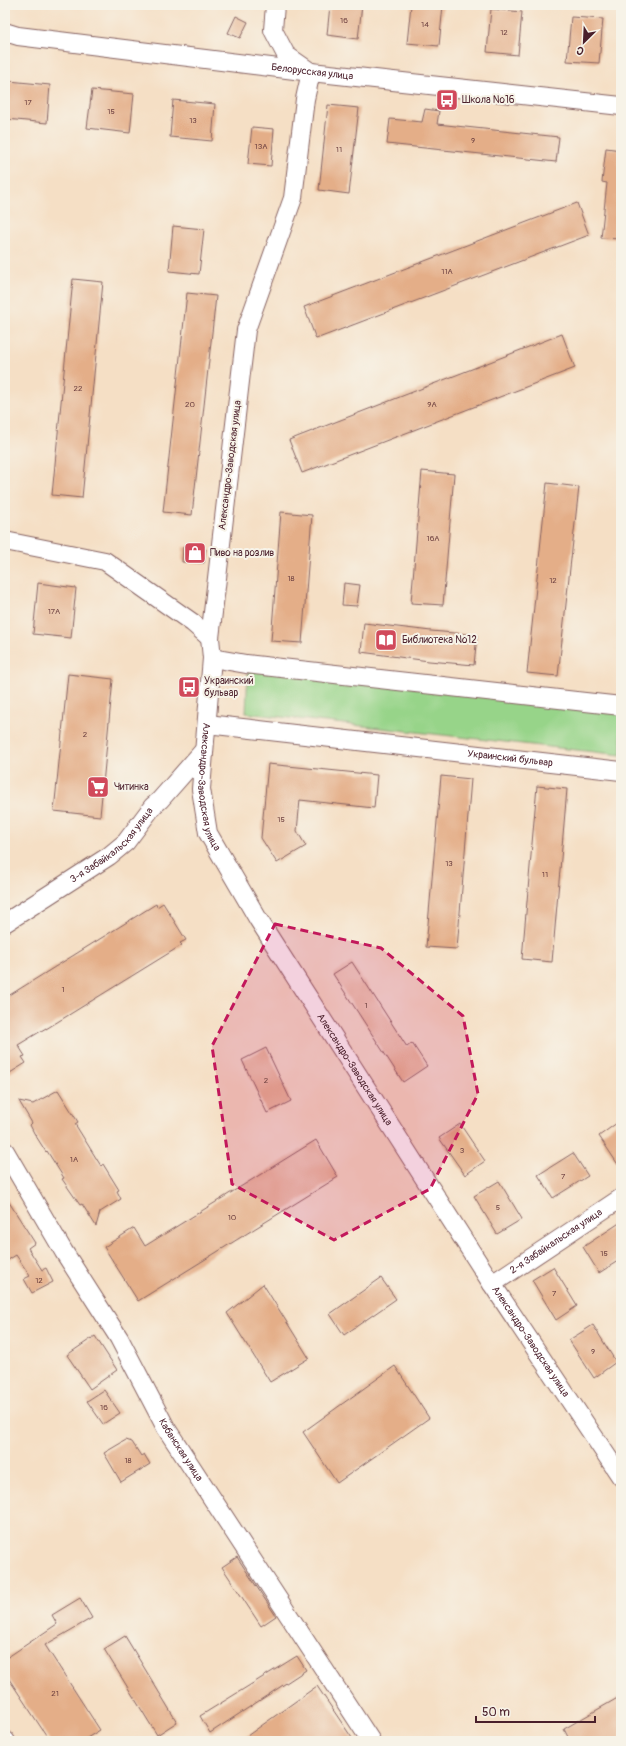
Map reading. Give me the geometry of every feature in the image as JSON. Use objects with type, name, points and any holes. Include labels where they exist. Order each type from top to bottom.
[{"type":"street","points":[[275,5],[273,30],[286,55],[311,72]]},
{"type":"street","name":"Белорусская улица","points":[[5,32],[18,36],[311,72],[621,106]]},
{"type":"street","name":"Александро-Заводская улица","points":[[311,72],[305,99],[294,198],[246,330],[210,638],[212,658],[201,789],[208,833],[258,919],[492,1284],[621,1477]]},
{"type":"street","points":[[5,541],[105,561],[193,623],[210,638]]},
{"type":"street","points":[[212,658],[246,664],[621,706]]},
{"type":"street","name":"Украинский бульвар","points":[[207,724],[621,771]]},
{"type":"street","name":"3-я Забайкальская улица","points":[[5,923],[109,856],[126,842],[153,806],[204,750]]},
{"type":"street","name":"Кабанская улица","points":[[5,1151],[64,1252],[119,1338],[166,1428],[371,1741]]},
{"type":"street","name":"2-я Забайкальская улица","points":[[492,1284],[621,1198]]},
{"type":"highlighted area","points":[[275,924],[381,948],[463,1016],[478,1094],[430,1189],[334,1240],[232,1184],[212,1046]]},
{"type":"green space","points":[[248,669],[621,711],[621,755],[246,713]]},
{"type":"building","points":[[330,5],[362,5],[358,39],[327,35]]},
{"type":"building","points":[[411,5],[443,5],[439,46],[407,43]]},
{"type":"building","points":[[491,9],[522,12],[518,55],[487,52]]},
{"type":"building","points":[[236,16],[248,22],[240,38],[228,33]]},
{"type":"building","points":[[571,17],[603,19],[599,63],[567,61]]},
{"type":"building","points":[[9,81],[50,85],[47,123],[6,119]]},
{"type":"building","points":[[92,90],[134,94],[130,133],[87,128]]},
{"type":"building","points":[[173,100],[215,104],[212,141],[170,137]]},
{"type":"building","points":[[328,105],[359,108],[349,194],[319,190]]},
{"type":"building","points":[[425,109],[439,111],[437,124],[559,137],[556,162],[387,144],[390,119],[422,122]]},
{"type":"building","points":[[252,127],[274,129],[271,166],[248,164]]},
{"type":"building","points":[[606,148],[621,150],[621,239],[601,238],[607,183],[602,182]]},
{"type":"building","points":[[577,203],[589,235],[316,339],[304,307]]},
{"type":"building","points":[[173,226],[204,229],[199,274],[169,271]]},
{"type":"building","points":[[73,279],[103,282],[82,498],[52,495]]},
{"type":"building","points":[[187,293],[216,296],[192,515],[163,512]]},
{"type":"building","points":[[562,334],[575,368],[302,473],[289,440]]},
{"type":"building","points":[[422,471],[454,474],[443,605],[411,603]]},
{"type":"building","points":[[547,483],[579,487],[558,676],[527,673]]},
{"type":"building","points":[[281,512],[312,515],[302,643],[271,641]]},
{"type":"building","points":[[183,547],[206,549],[204,563],[182,562]]},
{"type":"building","points":[[38,583],[76,588],[71,638],[33,634]]},
{"type":"building","points":[[344,583],[360,585],[357,606],[342,605]]},
{"type":"building","points":[[364,623],[477,635],[474,665],[361,652]]},
{"type":"building","points":[[68,674],[113,679],[100,816],[54,811]]},
{"type":"building","points":[[268,764],[377,775],[374,808],[300,800],[297,831],[306,846],[277,863],[261,838]]},
{"type":"building","points":[[441,776],[471,779],[457,949],[426,947]]},
{"type":"building","points":[[537,786],[567,789],[552,962],[522,959]]},
{"type":"building","points":[[163,903],[186,940],[180,943],[182,945],[18,1045],[25,1056],[22,1057],[26,1063],[5,1076],[5,998],[156,904],[157,907]]},
{"type":"building","points":[[352,962],[407,1047],[412,1043],[427,1066],[403,1082],[333,974]]},
{"type":"building","points":[[266,1048],[291,1101],[267,1113],[242,1060]]},
{"type":"building","points":[[58,1090],[78,1122],[75,1124],[101,1166],[103,1164],[119,1190],[117,1191],[121,1199],[100,1212],[96,1226],[82,1204],[80,1205],[62,1179],[64,1178],[34,1133],[30,1125],[32,1123],[19,1101],[33,1104]]},
{"type":"building","points":[[621,1120],[621,1169],[599,1136]]},
{"type":"building","points":[[460,1124],[485,1161],[465,1175],[439,1138]]},
{"type":"building","points":[[316,1140],[338,1177],[138,1301],[104,1247],[134,1228],[145,1246]]},
{"type":"building","points":[[573,1153],[588,1176],[553,1198],[538,1175]]},
{"type":"building","points":[[499,1181],[522,1219],[497,1234],[474,1196]]},
{"type":"building","points":[[5,1196],[35,1243],[28,1248],[42,1270],[46,1268],[53,1282],[32,1293],[24,1279],[30,1276],[16,1255],[5,1262]]},
{"type":"building","points":[[621,1222],[621,1259],[599,1273],[583,1247]]},
{"type":"building","points":[[553,1267],[577,1306],[556,1320],[532,1280]]},
{"type":"building","points":[[381,1278],[396,1299],[344,1335],[330,1314]]},
{"type":"building","points":[[263,1284],[309,1358],[270,1382],[227,1313]]},
{"type":"building","points":[[593,1325],[616,1362],[594,1378],[569,1340]]},
{"type":"building","points":[[95,1336],[117,1370],[90,1389],[67,1355]]},
{"type":"building","points":[[395,1366],[429,1418],[337,1483],[303,1432]]},
{"type":"building","points":[[104,1390],[120,1413],[103,1424],[87,1401]]},
{"type":"building","points":[[126,1440],[132,1442],[141,1456],[144,1454],[150,1464],[121,1482],[104,1453]]},
{"type":"building","points":[[237,1557],[276,1616],[261,1626],[222,1567]]},
{"type":"building","points":[[80,1598],[92,1618],[45,1645],[100,1730],[82,1741],[50,1741],[5,1673],[5,1659],[57,1624],[52,1615]]},
{"type":"building","points":[[125,1636],[177,1722],[157,1735],[104,1649]]},
{"type":"building","points":[[297,1656],[306,1670],[210,1733],[200,1716]]},
{"type":"building","points":[[317,1686],[354,1741],[240,1741]]},
{"type":"building","points":[[621,1696],[621,1741],[570,1741],[564,1729]]},
{"type":"place","name":"Школа №16","points":[[447,100]]},
{"type":"place","name":"Пиво на розлив","points":[[195,553]]},
{"type":"place","name":"Библиотека №12","points":[[386,640]]},
{"type":"place","name":"Украинский бульвар","points":[[189,687]]},
{"type":"place","name":"Читинка","points":[[98,787]]}]
